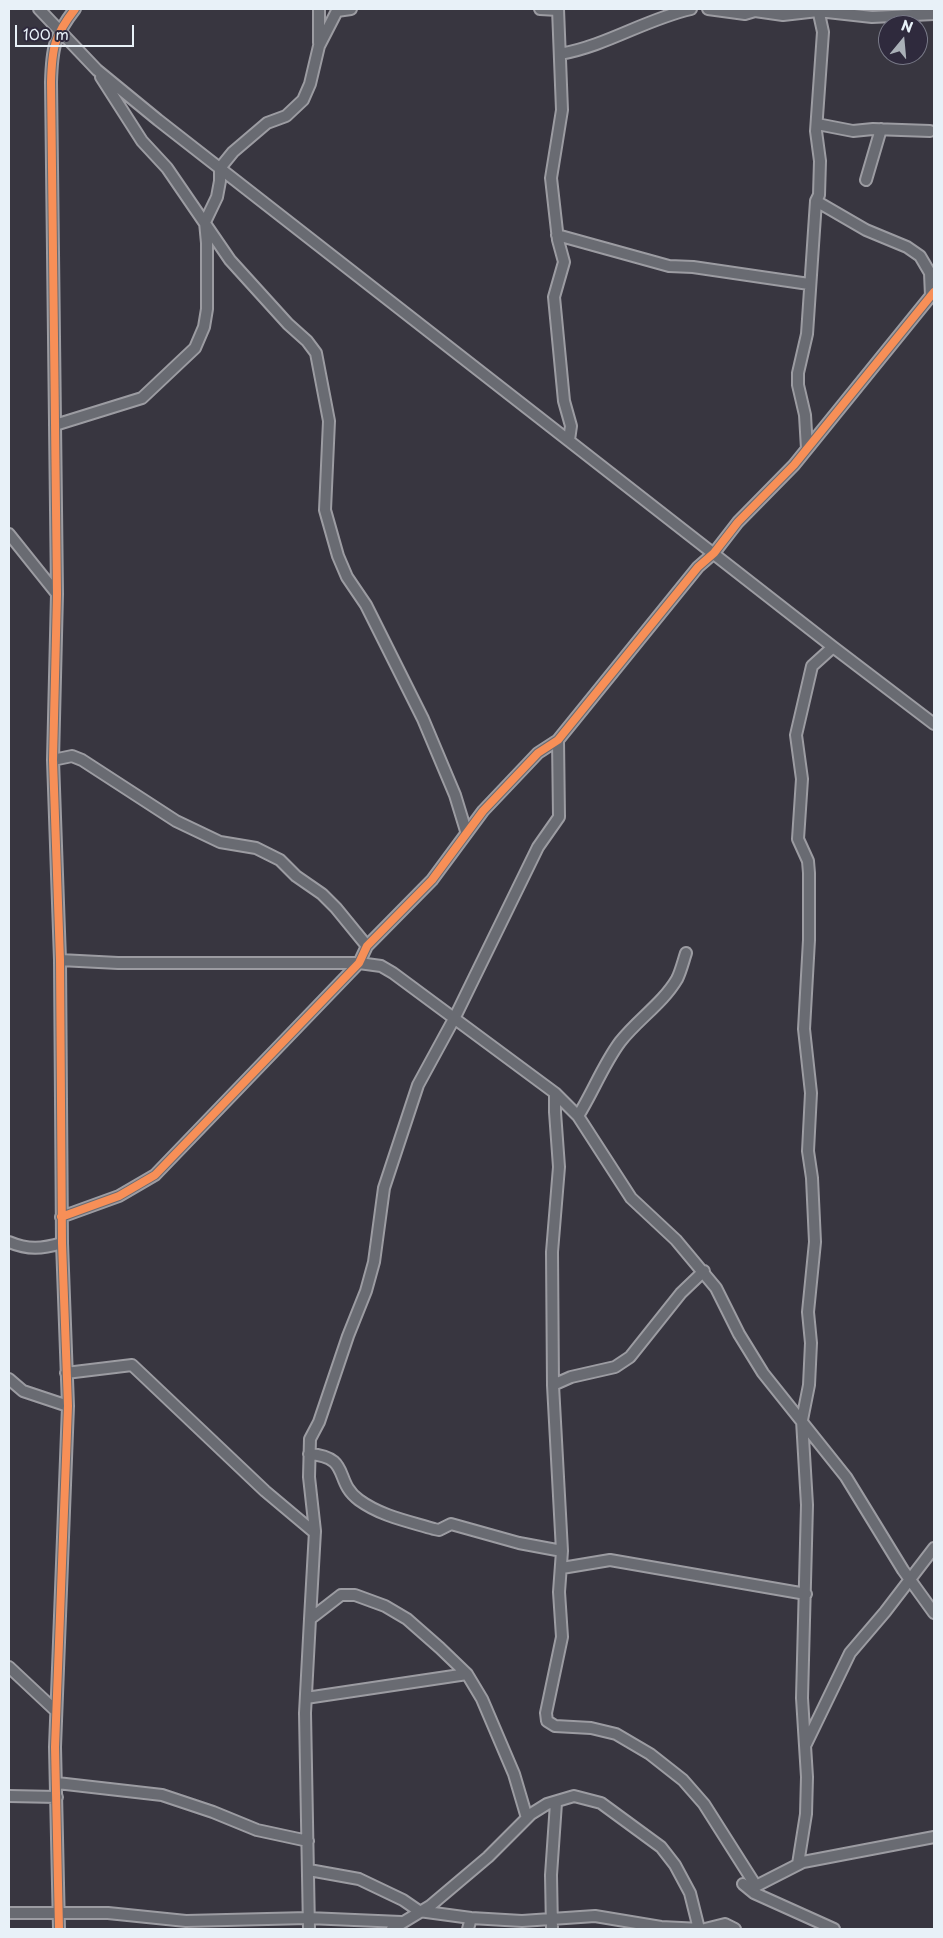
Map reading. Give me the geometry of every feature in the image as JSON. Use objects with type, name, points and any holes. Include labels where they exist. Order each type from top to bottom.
[{"type":"street","points":[[39,9],[97,70],[832,647],[934,724]]},
{"type":"street","points":[[59,1929],[56,1711],[68,1406],[61,1217],[60,960],[53,760],[57,594],[51,82],[54,49],[59,29],[75,9]]},
{"type":"street","points":[[55,425],[142,398],[195,348],[204,327],[207,309],[207,243],[205,222],[217,197],[220,168],[233,152],[267,123],[286,116],[303,100],[310,84],[319,46],[319,9]]},
{"type":"street","points":[[319,46],[338,10],[351,9]]},
{"type":"street","points":[[540,9],[558,10],[562,110],[552,178],[557,236],[564,262],[554,297],[560,344],[559,365],[564,401],[572,426],[569,440]]},
{"type":"street","points":[[560,54],[581,50],[669,14],[691,9]]},
{"type":"street","points":[[708,9],[745,14],[755,10],[782,15],[818,10],[872,16],[934,14]]},
{"type":"street","points":[[807,449],[805,415],[798,385],[798,373],[807,334],[816,201],[819,196],[820,161],[817,124],[823,32],[818,10]]},
{"type":"street","points":[[97,70],[142,140],[167,168],[230,260],[282,317],[307,341],[316,353],[329,421],[325,510],[338,556],[347,577],[366,605],[423,719],[455,795],[466,831]]},
{"type":"street","points":[[817,124],[853,131],[881,129],[930,131]]},
{"type":"street","points":[[866,180],[881,129]]},
{"type":"street","points":[[61,1217],[119,1196],[155,1175],[359,963],[367,946],[432,880],[466,831],[538,753],[558,740],[694,572],[714,553],[734,527],[770,491],[807,449],[933,294],[930,273],[920,256],[907,247],[866,230],[816,201]]},
{"type":"street","points":[[557,236],[669,266],[692,267],[809,284]]},
{"type":"street","points":[[9,534],[57,594]]},
{"type":"street","points":[[798,1864],[806,1814],[806,1746],[802,1698],[807,1505],[802,1420],[809,1385],[811,1343],[808,1312],[815,1242],[812,1178],[808,1151],[811,1093],[804,1029],[809,940],[809,872],[808,861],[798,839],[802,779],[796,735],[812,666],[832,647]]},
{"type":"street","points":[[308,1929],[309,1870],[306,1698],[315,1534],[309,1454],[310,1439],[319,1422],[348,1336],[366,1291],[374,1262],[384,1188],[418,1085],[455,1017],[538,847],[559,817],[558,740]]},
{"type":"street","points":[[53,760],[64,756],[77,758],[102,772],[120,787],[176,821],[220,842],[267,852],[322,894],[367,946]]},
{"type":"street","points":[[578,1116],[594,1092],[610,1057],[633,1025],[676,981],[686,953]]},
{"type":"street","points":[[60,960],[118,963],[359,963],[381,966],[455,1017],[555,1093],[578,1116],[631,1198],[676,1240],[704,1271],[716,1288],[739,1334],[763,1373],[846,1477],[934,1613]]},
{"type":"street","points":[[555,1093],[559,1167],[552,1252],[553,1385],[562,1550],[559,1592],[562,1637],[546,1713],[550,1725],[591,1728],[616,1734],[650,1754],[683,1780],[704,1804],[756,1886],[798,1864],[933,1840]]},
{"type":"street","points":[[9,1242],[22,1248],[43,1249],[62,1242]]},
{"type":"street","points":[[553,1385],[615,1366],[630,1357],[681,1293],[704,1271]]},
{"type":"street","points":[[66,1373],[132,1365],[265,1492],[315,1534]]},
{"type":"street","points":[[9,1379],[23,1391],[68,1406]]},
{"type":"street","points":[[309,1454],[327,1455],[339,1466],[347,1487],[356,1498],[377,1512],[434,1529],[439,1530],[451,1524],[519,1543],[562,1550]]},
{"type":"street","points":[[806,1746],[850,1653],[911,1580],[934,1548]]},
{"type":"street","points":[[562,1568],[610,1560],[806,1594]]},
{"type":"street","points":[[310,1620],[341,1595],[348,1594],[364,1598],[407,1619],[467,1674],[482,1699],[504,1748],[527,1818]]},
{"type":"street","points":[[9,1667],[56,1711]]},
{"type":"street","points":[[306,1698],[467,1674]]},
{"type":"street","points":[[57,1783],[162,1795],[257,1830],[308,1841]]},
{"type":"street","points":[[9,1796],[57,1797]]},
{"type":"street","points":[[392,1929],[430,1906],[488,1857],[540,1807],[574,1796],[596,1800],[661,1848],[675,1866],[690,1893],[702,1929]]},
{"type":"street","points":[[552,1925],[551,1875],[556,1803]]},
{"type":"street","points":[[309,1870],[359,1880],[403,1900],[419,1911],[471,1918],[552,1925],[595,1916],[641,1925],[702,1929],[726,1924],[736,1929]]},
{"type":"street","points":[[743,1884],[754,1893],[834,1929]]},
{"type":"street","points":[[9,1913],[108,1913],[186,1925],[308,1918],[401,1922]]},
{"type":"street","points":[[468,1929],[471,1918]]},
{"type":"cycle path","points":[[59,1929],[55,1747],[68,1406],[62,1243],[60,960],[53,760],[57,594],[51,82],[53,51],[58,35],[75,9]]},
{"type":"cycle path","points":[[61,1217],[119,1196],[155,1175],[359,963],[367,946],[432,880],[483,811],[538,753],[558,740],[698,567],[714,553],[738,522],[794,465],[934,292]]}]
